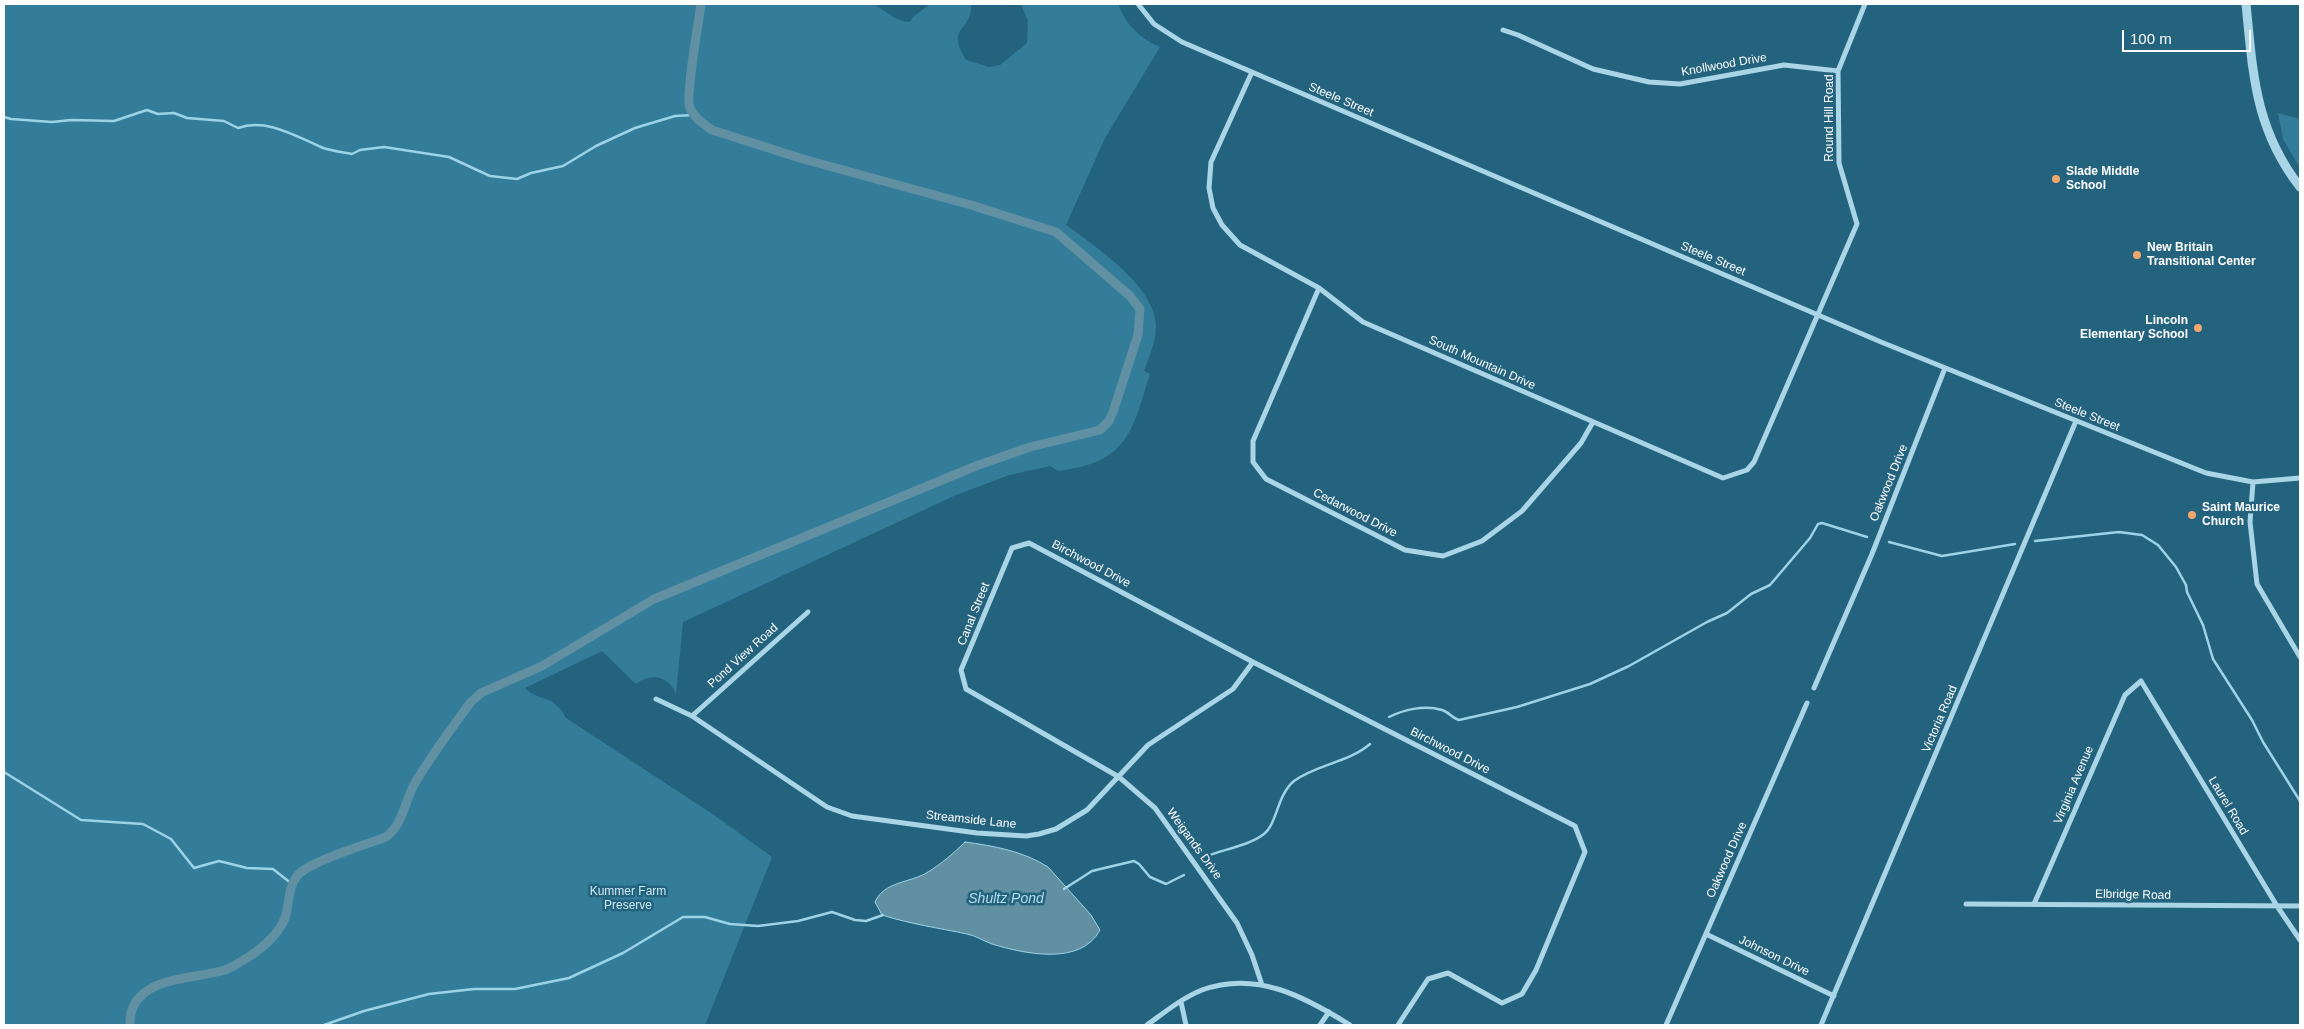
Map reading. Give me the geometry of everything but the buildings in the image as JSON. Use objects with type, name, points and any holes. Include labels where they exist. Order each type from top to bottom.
[{"type":"street","name":"Steele Street","points":[[1138,4],[1154,24],[1169,36],[1817,315],[1945,368],[2206,473],[2253,482],[2300,478]]},
{"type":"street","name":"Round Hill Road","points":[[1817,315],[1857,224],[1839,163],[1838,71],[1865,4]]},
{"type":"street","points":[[2246,4],[2260,113],[2278,156],[2300,187]]},
{"type":"street","name":"Knollwood Drive","points":[[1503,30],[1593,69],[1649,82],[1680,84],[1784,64],[1838,71]]},
{"type":"street","name":"South Mountain Drive","points":[[1252,72],[1211,162],[1209,188],[1213,208],[1222,225],[1240,245],[1319,288],[1364,322],[1592,422],[1723,478],[1747,470],[1754,462],[1817,315]]},
{"type":"street","name":"Cedarwood Drive","points":[[1319,288],[1253,441],[1253,462],[1266,479],[1405,550],[1443,556],[1482,542],[1522,512],[1580,443],[1592,422]]},
{"type":"street","name":"Oakwood Drive","points":[[1814,688],[1872,554],[1945,368]]},
{"type":"street","name":"Victoria Road","points":[[1821,1025],[2076,421]]},
{"type":"street","points":[[2253,482],[2250,522],[2257,584],[2300,657]]},
{"type":"street","name":"Birchwood Drive","points":[[1012,548],[1029,542],[1253,662],[1575,826],[1585,852],[1536,970],[1522,994],[1502,1002],[1448,973],[1428,978],[1398,1025]]},
{"type":"street","name":"Canal Street","points":[[966,689],[961,670],[1012,548]]},
{"type":"street","name":"Pond View Road","points":[[692,716],[808,612]]},
{"type":"street","name":"Streamside Lane","points":[[656,699],[692,716],[828,807],[852,816],[1012,836],[1039,834],[1056,829],[1087,810],[1148,745],[1233,689],[1253,662]]},
{"type":"street","name":"Virginia Avenue","points":[[2034,904],[2124,695],[2141,681]]},
{"type":"street","name":"Laurel Road","points":[[2141,681],[2277,906],[2300,940]]},
{"type":"street","name":"Weigands Drive","points":[[966,689],[1119,777],[1164,819],[1229,910],[1243,933],[1262,985]]},
{"type":"street","name":"Oakwood Drive","points":[[1666,1025],[1807,703]]},
{"type":"street","name":"Elbridge Road","points":[[1966,904],[2300,906]]},
{"type":"street","name":"Johnson Drive","points":[[1706,934],[1834,996]]},
{"type":"street","points":[[1147,1025],[1181,1002],[1211,988],[1235,984],[1262,985],[1297,994],[1350,1025]]},
{"type":"street","points":[[1181,1002],[1186,1025]]},
{"type":"street","points":[[1320,1025],[1329,1012]]},
{"type":"green space","name":"Kummer Farm Preserve","points":[[4,4],[873,4],[895,18],[910,22],[913,17],[930,4],[971,4],[970,16],[959,32],[959,46],[966,60],[989,67],[1000,65],[1027,43],[1028,21],[1021,4],[1118,4],[1121,12],[1134,30],[1160,47],[1105,138],[1066,225],[1093,244],[1122,269],[1146,296],[1153,311],[1156,326],[1155,338],[1144,371],[1150,374],[1139,409],[1129,432],[1114,451],[1099,461],[1088,465],[1059,471],[1050,466],[1009,475],[956,495],[683,622],[676,694],[669,683],[659,678],[647,678],[636,684],[602,651],[525,688],[530,693],[556,704],[566,718],[714,815],[772,857],[705,1025],[4,1025]]},
{"type":"green space","points":[[2278,113],[2300,119],[2300,168],[2283,139]]},
{"type":"water","name":"Shultz Pond","points":[[965,842],[997,847],[1018,853],[1048,867],[1091,915],[1100,930],[1091,941],[1080,949],[1066,953],[1036,953],[992,944],[967,934],[882,915],[875,902],[879,895],[891,886],[928,872]]},
{"type":"waterway","points":[[130,1025],[132,1009],[139,997],[150,989],[164,983],[227,969],[267,943],[282,925],[287,913],[292,885],[298,875],[314,864],[386,837],[397,825],[411,790],[441,743],[470,703],[481,693],[542,666],[654,599],[976,466],[1030,447],[1100,430],[1109,421],[1138,335],[1140,309],[1130,296],[1056,232],[971,205],[803,159],[712,130],[694,115],[689,101],[701,4]]},
{"type":"waterway","points":[[4,117],[52,122],[71,120],[114,121],[147,110],[158,114],[174,113],[187,118],[224,121],[238,128],[249,125],[270,127],[325,148],[352,154],[360,150],[384,147],[449,157],[490,176],[517,179],[531,173],[563,166],[596,146],[635,128],[675,116],[694,115]]},
{"type":"waterway","points":[[1389,717],[1408,710],[1429,708],[1444,711],[1459,720],[1517,707],[1590,684],[1629,666],[1707,622],[1727,613],[1751,594],[1770,585],[1810,538],[1818,524],[1822,523],[1867,537]]},
{"type":"waterway","points":[[2035,541],[2119,532],[2142,535],[2158,545],[2176,567],[2186,585],[2187,592],[2203,625],[2213,659],[2300,801]]},
{"type":"waterway","points":[[1889,542],[1942,556],[2015,544]]},
{"type":"waterway","points":[[1207,856],[1244,844],[1264,834],[1272,823],[1280,801],[1294,781],[1312,771],[1342,760],[1370,744]]},
{"type":"waterway","points":[[4,772],[81,820],[143,824],[171,839],[194,868],[219,861],[247,868],[273,869],[292,884]]},
{"type":"waterway","points":[[1064,889],[1092,871],[1134,861],[1150,877],[1166,884],[1184,875]]},
{"type":"waterway","points":[[324,1025],[364,1011],[429,994],[474,989],[515,989],[569,978],[623,953],[683,917],[705,917],[730,924],[758,926],[798,921],[832,912],[855,920],[866,921],[883,915]]},
{"type":"place","name":"Slade Middle School","points":[[2056,179]]},
{"type":"place","name":"New Britain Transitional Center","points":[[2137,255]]},
{"type":"place","name":"Lincoln Elementary School","points":[[2198,328]]},
{"type":"place","name":"Saint Maurice Church","points":[[2192,515]]}]
